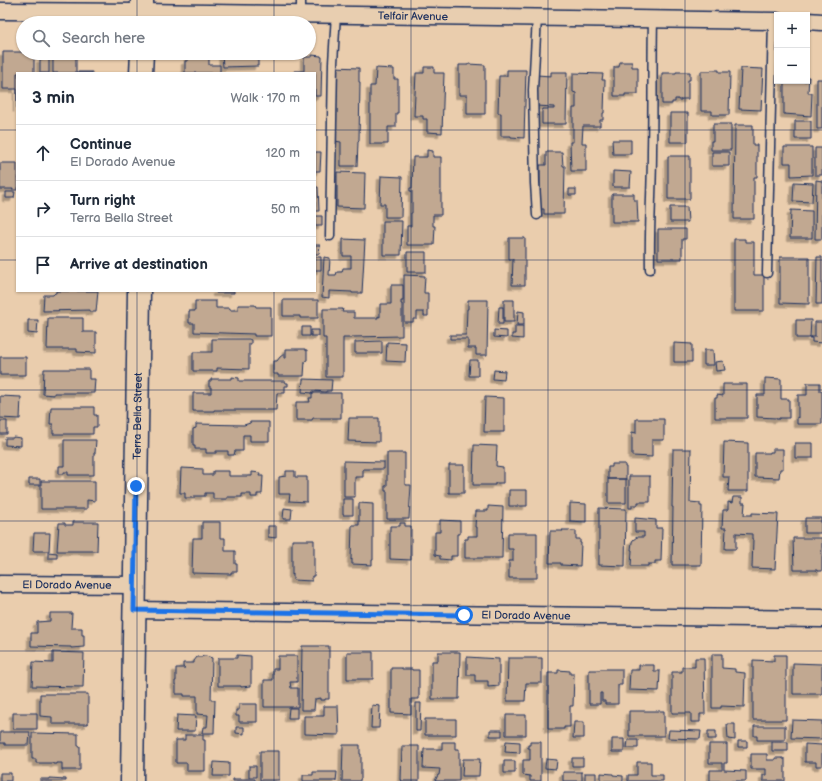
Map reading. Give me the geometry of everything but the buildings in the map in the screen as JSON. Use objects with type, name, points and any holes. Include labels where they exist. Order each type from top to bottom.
[{"type":"main road","points":[[141,72],[142,60]]},
{"type":"main road","name":"Terra Bella Street","points":[[132,781],[138,292]]},
{"type":"street","name":"Telfair Avenue","points":[[0,11],[142,12],[301,7],[336,14],[774,21]]},
{"type":"street","points":[[810,21],[822,22]]},
{"type":"street","name":"El Dorado Avenue","points":[[0,584],[135,585]]},
{"type":"street","name":"El Dorado Avenue","points":[[134,610],[822,619]]},
{"type":"lane","points":[[330,236],[333,62],[336,14]]},
{"type":"lane","points":[[537,17],[533,90],[534,183],[537,215]]},
{"type":"lane","points":[[650,269],[649,240],[652,151],[653,19]]},
{"type":"lane","points":[[767,273],[774,48]]},
{"type":"route","points":[[136,486],[134,610],[464,615]]}]
